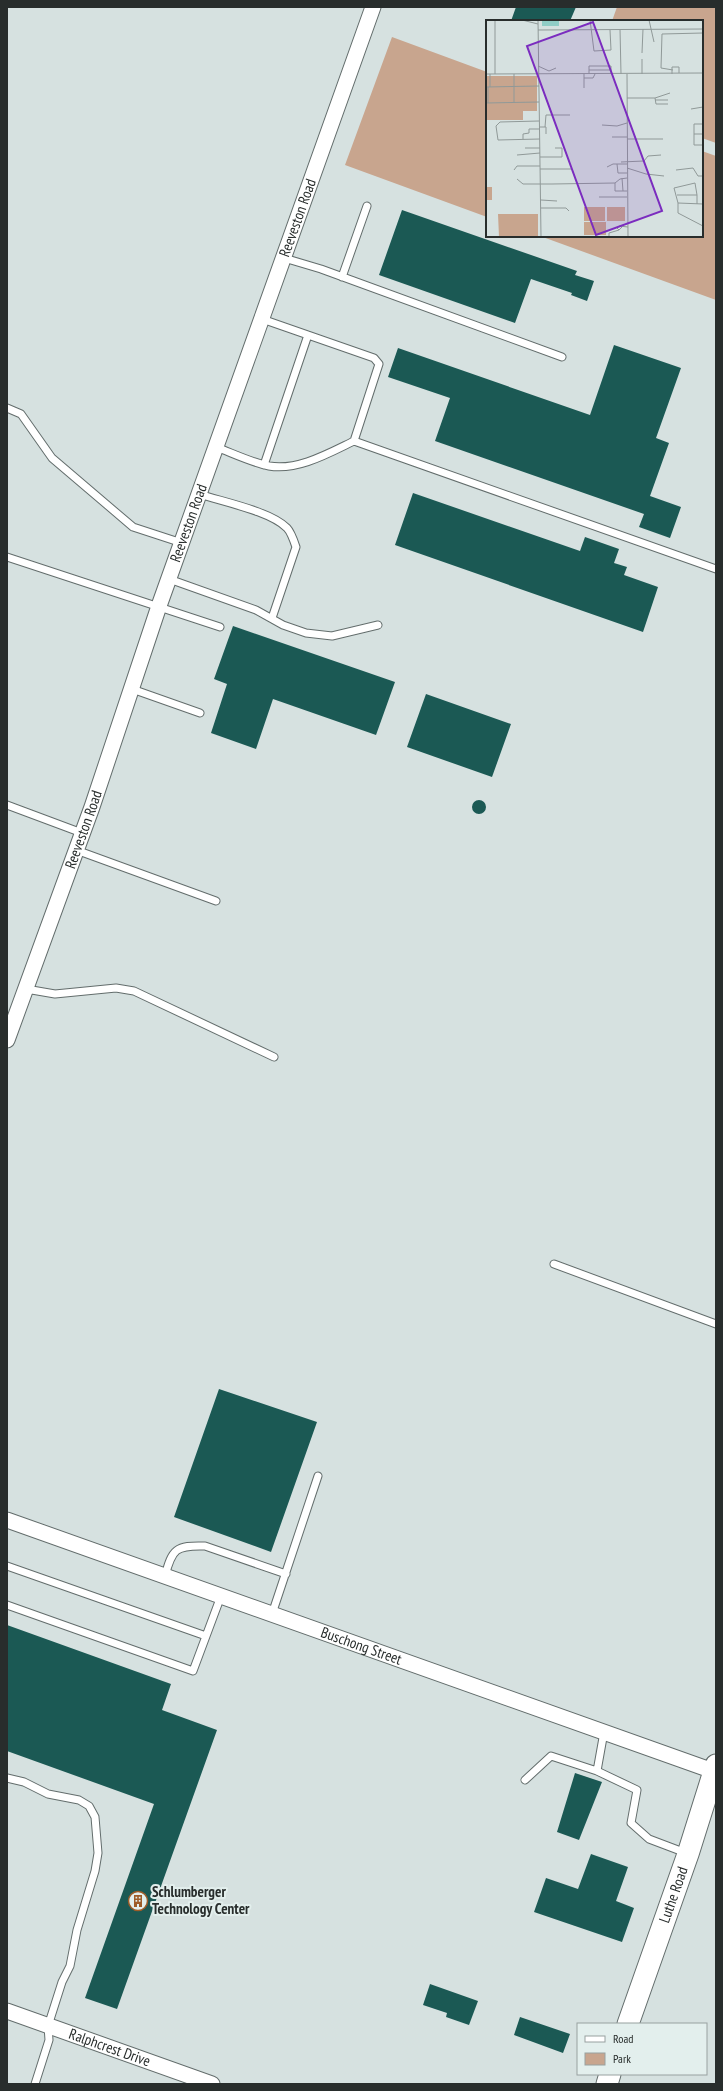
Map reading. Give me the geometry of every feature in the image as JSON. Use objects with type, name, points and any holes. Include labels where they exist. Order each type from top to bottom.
[{"type":"street","name":"Reeveston Road","points":[[7,1040],[82,833],[159,606],[373,7]]},
{"type":"street","name":"Buschong Street","points":[[7,1520],[715,1770]]},
{"type":"street","name":"Luthe Road","points":[[628,2023],[688,1854],[715,1770]]},
{"type":"street","name":"Ralphcrest Drive","points":[[7,2011],[212,2084]]},
{"type":"lane","points":[[342,277],[367,206]]},
{"type":"lane","points":[[284,258],[342,277],[562,357]]},
{"type":"lane","points":[[262,319],[374,358],[379,364],[354,441]]},
{"type":"lane","points":[[264,464],[308,335]]},
{"type":"lane","points":[[7,408],[21,414],[52,458],[133,527],[182,543]]},
{"type":"lane","points":[[216,447],[269,466],[296,465],[321,456],[354,441],[716,569]]},
{"type":"lane","points":[[199,494],[260,513],[277,520],[288,529],[296,547],[272,618]]},
{"type":"lane","points":[[7,557],[220,627]]},
{"type":"lane","points":[[169,579],[235,601],[272,618],[283,625],[306,633],[332,636],[378,625]]},
{"type":"lane","points":[[132,689],[200,713]]},
{"type":"lane","points":[[7,804],[82,833]]},
{"type":"lane","points":[[76,850],[216,901]]},
{"type":"lane","points":[[26,989],[55,994],[116,988],[134,991],[274,1057]]},
{"type":"lane","points":[[554,1264],[716,1324]]},
{"type":"lane","points":[[272,1614],[318,1476]]},
{"type":"lane","points":[[165,1576],[170,1557],[175,1552],[186,1546],[194,1545],[205,1546],[286,1574]]},
{"type":"lane","points":[[7,1566],[206,1636]]},
{"type":"lane","points":[[7,1606],[193,1671],[220,1596]]},
{"type":"lane","points":[[597,1771],[604,1732]]},
{"type":"lane","points":[[525,1780],[551,1756],[597,1771],[637,1790],[631,1823],[649,1840],[688,1854]]},
{"type":"lane","points":[[7,1778],[24,1782],[48,1794],[80,1800],[89,1806],[95,1817],[98,1853],[95,1871],[77,1930],[70,1966],[48,2026],[50,2040],[35,2084]]},
{"type":"green space","points":[[617,7],[716,7],[716,143],[703,138],[703,20],[612,20]]},
{"type":"green space","points":[[392,37],[486,72],[486,217],[345,165]]},
{"type":"green space","points":[[703,151],[716,156],[716,300],[543,237],[703,237]]},
{"type":"building","points":[[516,7],[576,7],[570,20],[511,20]]},
{"type":"building","points":[[402,210],[577,271],[575,275],[594,281],[587,301],[571,295],[572,293],[531,279],[515,323],[379,275]]},
{"type":"building","points":[[614,345],[681,368],[656,438],[669,443],[650,496],[681,507],[670,538],[639,527],[644,514],[435,441],[450,398],[388,377],[398,348],[590,415]]},
{"type":"building","points":[[413,493],[580,551],[585,537],[619,549],[614,563],[627,567],[624,575],[658,587],[643,632],[395,545]]},
{"type":"building","points":[[233,626],[395,682],[376,735],[273,699],[256,749],[211,733],[227,684],[214,679]]},
{"type":"building","points":[[426,694],[511,724],[492,777],[407,747]]},
{"type":"building","points":[[476,800],[482,800],[486,804],[486,810],[482,814],[476,814],[472,810],[472,804]]},
{"type":"building","points":[[219,1389],[317,1422],[271,1552],[174,1517]]},
{"type":"building","name":"Schlumberger Technology Center","points":[[7,1625],[171,1684],[162,1710],[217,1730],[117,2009],[85,1998],[154,1804],[7,1751]]},
{"type":"building","points":[[575,1773],[602,1782],[579,1840],[557,1832]]},
{"type":"building","points":[[591,1854],[628,1867],[616,1901],[634,1908],[622,1942],[534,1912],[546,1878],[578,1889]]},
{"type":"building","points":[[430,1984],[478,2001],[469,2025],[446,2017],[447,2013],[423,2005]]},
{"type":"building","points":[[520,2017],[570,2034],[563,2053],[514,2035]]},
{"type":"place","name":"Schlumberger Technology Center","points":[[138,1901]]}]
